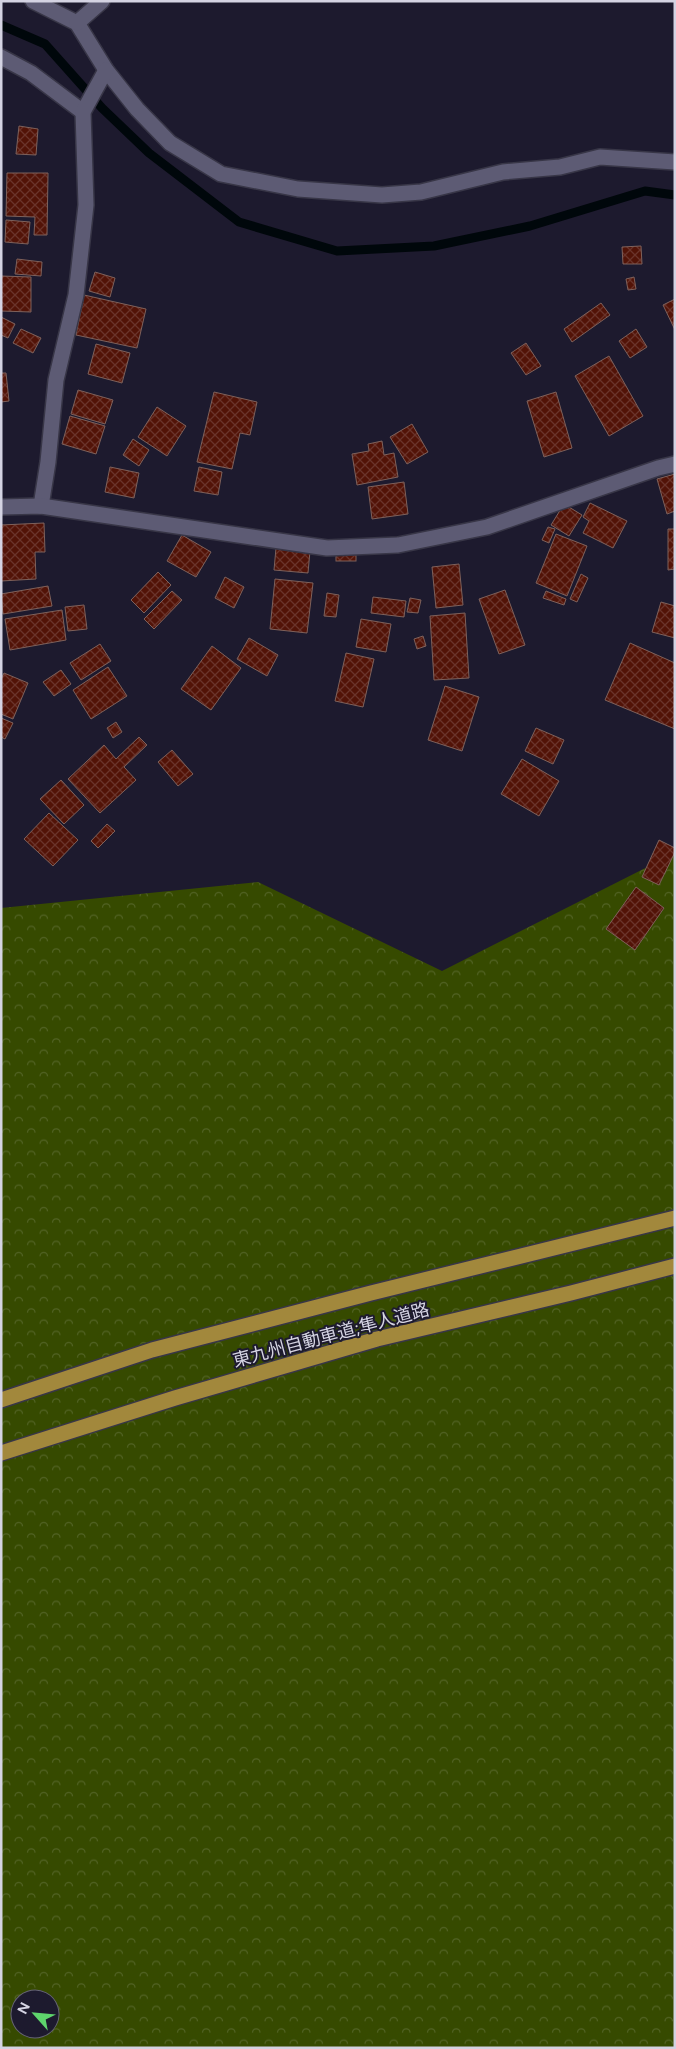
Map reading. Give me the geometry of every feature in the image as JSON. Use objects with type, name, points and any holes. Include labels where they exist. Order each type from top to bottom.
[{"type":"highway","name":"東九州自動車道;隼人道路","points":[[1,1400],[152,1350],[371,1292],[675,1218]]},
{"type":"highway","name":"東九州自動車道;隼人道路","points":[[1,1453],[175,1398],[377,1339],[571,1294],[675,1266]]},
{"type":"street","points":[[33,1],[76,24],[106,70],[137,110],[170,143],[221,174],[298,189],[382,195],[422,192],[503,172],[560,167],[600,157],[675,162]]},
{"type":"street","points":[[76,24],[102,1]]},
{"type":"street","points":[[1,57],[31,72],[83,112]]},
{"type":"street","points":[[41,506],[48,462],[56,380],[76,295],[86,205],[83,112],[106,70]]},
{"type":"street","points":[[1,507],[41,506],[327,548],[398,545],[487,528],[658,468],[675,464]]},
{"type":"green space","points":[[675,853],[675,2048],[1,2048],[1,908],[258,882],[442,971]]},
{"type":"building","points":[[19,126],[38,129],[36,155],[16,154]]},
{"type":"building","points":[[7,173],[48,173],[47,235],[34,235],[35,217],[6,216]]},
{"type":"building","points":[[6,220],[30,222],[28,244],[5,242]]},
{"type":"building","points":[[641,246],[642,264],[623,264],[622,247]]},
{"type":"building","points":[[17,259],[42,262],[41,276],[15,274]]},
{"type":"building","points":[[95,272],[115,278],[110,297],[89,291]]},
{"type":"building","points":[[1,276],[31,277],[31,312],[1,311]]},
{"type":"building","points":[[634,277],[636,289],[628,290],[626,279]]},
{"type":"building","points":[[84,295],[146,309],[137,348],[76,335]]},
{"type":"building","points":[[675,299],[675,330],[663,305]]},
{"type":"building","points":[[601,303],[610,315],[572,342],[564,329]]},
{"type":"building","points":[[1,317],[15,324],[8,338],[1,335]]},
{"type":"building","points":[[21,329],[41,338],[33,353],[13,343]]},
{"type":"building","points":[[636,329],[647,347],[630,358],[619,341]]},
{"type":"building","points":[[526,343],[541,366],[526,375],[511,353]]},
{"type":"building","points":[[96,344],[130,353],[122,383],[88,374]]},
{"type":"building","points":[[609,356],[643,416],[609,436],[575,376]]},
{"type":"building","points":[[1,373],[6,373],[9,401],[1,402]]},
{"type":"building","points":[[78,390],[113,400],[105,424],[71,414]]},
{"type":"building","points":[[214,392],[257,402],[250,435],[240,433],[232,469],[197,462]]},
{"type":"building","points":[[556,392],[572,448],[544,457],[527,401]]},
{"type":"building","points":[[157,407],[186,426],[167,456],[138,437]]},
{"type":"building","points":[[70,416],[105,426],[96,454],[62,444]]},
{"type":"building","points":[[412,424],[428,452],[407,464],[390,437]]},
{"type":"building","points":[[133,439],[149,450],[139,466],[123,455]]},
{"type":"building","points":[[382,441],[384,455],[394,453],[398,477],[357,485],[352,454],[369,451],[368,444]]},
{"type":"building","points":[[110,467],[139,473],[134,498],[105,492]]},
{"type":"building","points":[[199,467],[222,472],[218,495],[194,491]]},
{"type":"building","points":[[675,474],[675,511],[667,514],[657,479]]},
{"type":"building","points":[[404,482],[408,514],[372,519],[368,487]]},
{"type":"building","points":[[590,503],[627,521],[613,548],[583,533],[589,521],[583,517]]},
{"type":"building","points":[[564,504],[582,515],[569,536],[551,525]]},
{"type":"building","points":[[44,523],[45,552],[35,552],[36,579],[1,581],[1,525]]},
{"type":"building","points":[[548,527],[555,529],[549,543],[542,540]]},
{"type":"building","points":[[668,529],[675,529],[675,569],[668,570]]},
{"type":"building","points":[[556,534],[587,546],[567,596],[536,583]]},
{"type":"building","points":[[182,535],[211,552],[196,577],[167,561]]},
{"type":"building","points":[[276,548],[310,551],[308,573],[274,570]]},
{"type":"building","points":[[336,550],[356,550],[356,561],[336,561]]},
{"type":"building","points":[[459,564],[463,605],[436,608],[432,567]]},
{"type":"building","points":[[158,572],[171,585],[144,613],[131,600]]},
{"type":"building","points":[[581,574],[588,578],[577,602],[570,599]]},
{"type":"building","points":[[225,577],[244,587],[234,608],[215,598]]},
{"type":"building","points":[[275,579],[313,583],[307,633],[270,629]]},
{"type":"building","points":[[48,586],[52,606],[3,614],[1,594]]},
{"type":"building","points":[[505,590],[525,645],[499,654],[479,599]]},
{"type":"building","points":[[172,591],[182,600],[154,629],[144,619]]},
{"type":"building","points":[[546,591],[566,599],[564,605],[543,598]]},
{"type":"building","points":[[327,593],[339,595],[336,617],[324,616]]},
{"type":"building","points":[[373,597],[406,601],[404,617],[371,613]]},
{"type":"building","points":[[410,598],[421,600],[418,613],[407,612]]},
{"type":"building","points":[[661,602],[675,606],[675,638],[652,632]]},
{"type":"building","points":[[84,605],[87,629],[68,631],[65,607]]},
{"type":"building","points":[[62,610],[66,640],[10,650],[5,619]]},
{"type":"building","points":[[465,613],[469,678],[434,680],[430,616]]},
{"type":"building","points":[[361,619],[391,624],[386,652],[356,647]]},
{"type":"building","points":[[423,636],[426,646],[417,649],[414,639]]},
{"type":"building","points":[[249,638],[278,655],[267,676],[237,659]]},
{"type":"building","points":[[630,643],[675,663],[675,729],[605,700]]},
{"type":"building","points":[[100,644],[111,661],[81,680],[70,663]]},
{"type":"building","points":[[212,646],[241,668],[211,710],[181,689]]},
{"type":"building","points":[[346,653],[374,659],[363,707],[335,701]]},
{"type":"building","points":[[108,667],[127,696],[91,719],[73,690]]},
{"type":"building","points":[[61,670],[71,684],[54,696],[43,682]]},
{"type":"building","points":[[4,673],[28,683],[13,719],[1,714],[1,679]]},
{"type":"building","points":[[445,686],[479,697],[462,751],[428,740]]},
{"type":"building","points":[[1,718],[13,723],[5,739],[1,737]]},
{"type":"building","points":[[116,722],[122,732],[113,738],[107,728]]},
{"type":"building","points":[[536,728],[564,740],[553,764],[525,751]]},
{"type":"building","points":[[139,737],[147,745],[124,767],[136,780],[100,813],[68,779],[104,745],[116,759]]},
{"type":"building","points":[[172,750],[193,774],[178,786],[158,762]]},
{"type":"building","points":[[522,759],[559,781],[539,816],[501,794]]},
{"type":"building","points":[[61,780],[84,805],[64,824],[40,799]]},
{"type":"building","points":[[49,813],[78,840],[53,866],[24,839]]},
{"type":"building","points":[[107,824],[115,831],[98,848],[91,841]]},
{"type":"building","points":[[659,840],[675,848],[675,852],[659,885],[642,877]]},
{"type":"building","points":[[636,887],[664,908],[635,950],[606,929]]},
{"type":"waterway","points":[[1,25],[45,44],[102,108],[149,153],[239,222],[337,251],[434,246],[530,226],[645,191],[675,195]]}]
